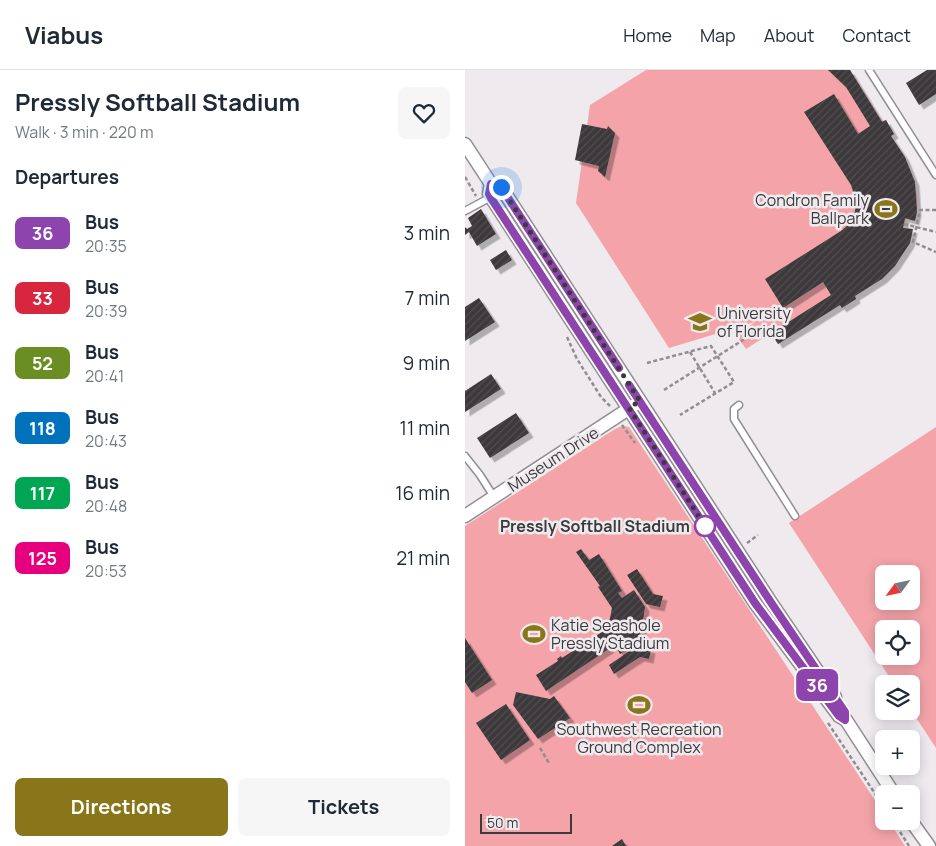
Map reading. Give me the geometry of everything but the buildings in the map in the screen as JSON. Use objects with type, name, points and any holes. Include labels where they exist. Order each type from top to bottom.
[{"type":"street","points":[[465,144],[491,184],[501,187],[762,614],[839,716],[845,720],[888,785]]},
{"type":"street","points":[[491,184],[486,199],[635,405]]},
{"type":"street","name":"Museum Drive","points":[[465,516],[635,405]]},
{"type":"street","points":[[917,830],[927,846]]},
{"type":"lane","points":[[869,70],[936,176]]},
{"type":"lane","points":[[465,211],[486,199]]},
{"type":"lane","points":[[739,405],[734,409],[734,419],[795,516]]},
{"type":"lane","points":[[465,456],[494,497]]},
{"type":"path","points":[[465,177],[486,199]]},
{"type":"path","points":[[936,210],[920,210],[913,242],[936,252]]},
{"type":"path","points":[[904,224],[936,232]]},
{"type":"path","points":[[664,390],[762,328]]},
{"type":"path","points":[[647,363],[711,346],[718,356],[734,382],[680,415]]},
{"type":"path","points":[[689,351],[715,393]]},
{"type":"path","points":[[601,397],[608,404]]},
{"type":"path","points":[[743,546],[758,535]]},
{"type":"path","points":[[843,747],[875,794]]},
{"type":"path","points":[[540,748],[549,763]]},
{"type":"path","points":[[899,830],[909,846]]},
{"type":"shaded area","points":[[646,70],[850,70],[882,121],[886,120],[894,134],[891,136],[912,176],[917,198],[915,221],[906,219],[903,228],[913,229],[910,243],[855,296],[856,299],[842,308],[840,305],[778,344],[771,333],[746,349],[736,335],[755,322],[669,348],[576,203],[590,105]]},
{"type":"shaded area","name":"Southwest Recreation Ground Complex","points":[[622,426],[629,427],[875,800],[875,830],[895,830],[905,846],[465,846],[465,526]]},
{"type":"shaded area","points":[[936,427],[936,748],[918,720],[920,720],[920,675],[888,675],[882,665],[920,665],[920,620],[875,620],[875,655],[789,523]]},
{"type":"bus line","name":"36","points":[[619,368],[501,187],[491,184],[489,194],[491,198],[762,614],[839,716],[845,720],[845,712],[629,385]]},
{"type":"place","name":"Condron Family Ballpark","points":[[886,209]]},
{"type":"place","name":"University of Florida","points":[[700,322]]},
{"type":"place","name":"Pressly Softball Stadium","points":[[705,526]]},
{"type":"place","name":"Katie Seashole Pressly Stadium","points":[[534,634]]},
{"type":"place","name":"Southwest Recreation Ground Complex","points":[[639,705]]},
{"type":"route","points":[[501,187],[640,401],[629,408],[705,526]]}]
